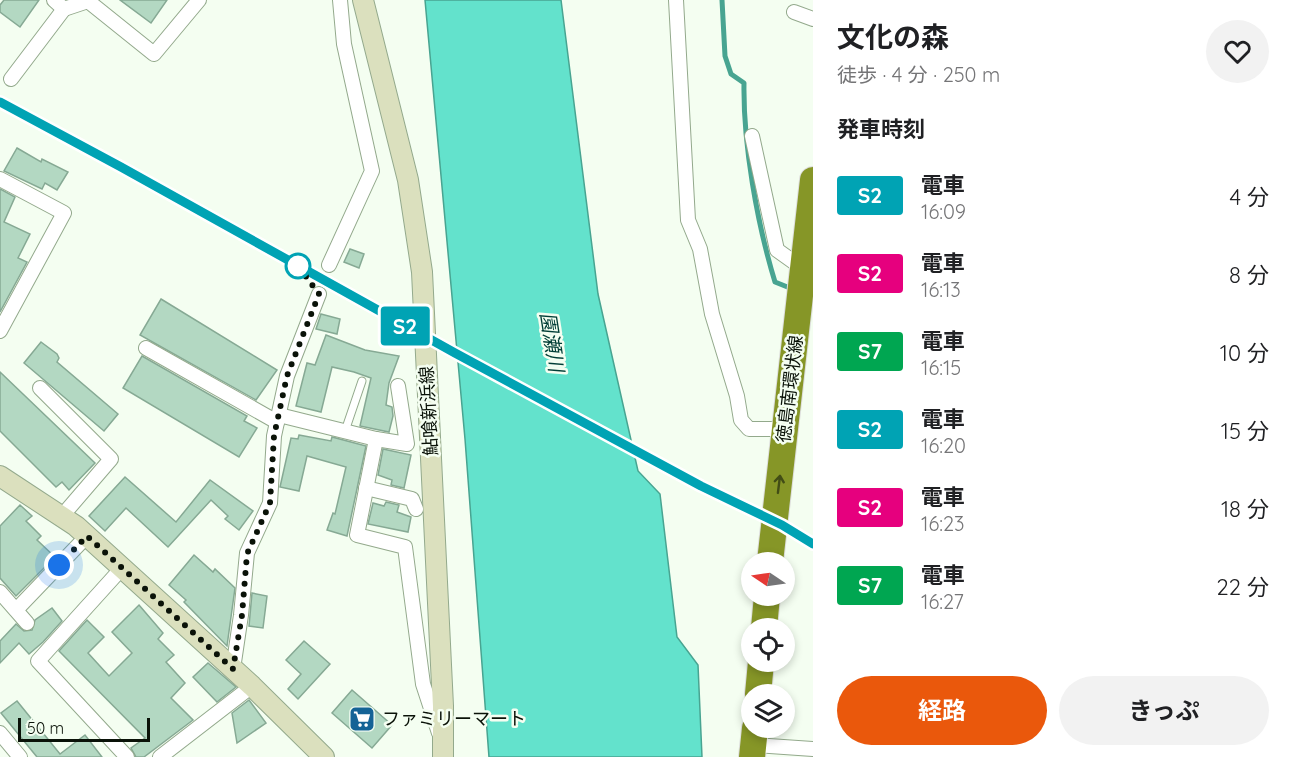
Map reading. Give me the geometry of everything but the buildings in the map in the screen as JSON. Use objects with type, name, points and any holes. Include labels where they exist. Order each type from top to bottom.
[{"type":"highway","name":"徳島南環状線","points":[[771,552],[808,271],[813,180]]},
{"type":"main road","name":"鮎喰新浜線","points":[[363,0],[408,180],[422,272],[443,750]]},
{"type":"main road","points":[[0,476],[62,516],[87,536],[252,686],[324,757]]},
{"type":"street","points":[[11,79],[59,4],[88,1],[154,54],[199,0]]},
{"type":"street","points":[[330,265],[372,171],[344,44],[340,0]]},
{"type":"street","points":[[676,0],[688,220],[700,249],[712,314],[741,420],[749,429],[786,429]]},
{"type":"street","points":[[794,12],[813,19]]},
{"type":"street","points":[[752,136],[777,250],[808,271]]},
{"type":"street","points":[[0,179],[64,213],[0,331]]},
{"type":"street","points":[[233,669],[242,615],[247,554],[270,503],[274,436],[287,376],[319,294]]},
{"type":"street","points":[[146,348],[278,419],[407,444],[398,386]]},
{"type":"street","points":[[40,388],[111,459],[62,516]]},
{"type":"street","points":[[376,439],[357,535],[405,547],[423,684],[443,750]]},
{"type":"street","points":[[366,488],[412,499],[416,509]]},
{"type":"street","points":[[16,609],[87,536]]},
{"type":"street","points":[[122,568],[38,661],[127,757]]},
{"type":"street","points":[[0,592],[27,623]]},
{"type":"street","points":[[160,757],[252,686]]},
{"type":"street","points":[[0,733],[20,757]]},
{"type":"street","points":[[754,743],[813,749]]},
{"type":"lane","points":[[345,431],[362,381]]},
{"type":"water","name":"園瀬川","points":[[425,0],[561,0],[598,294],[638,471],[660,494],[677,637],[698,665],[702,757],[489,757],[465,439]]},
{"type":"waterway","points":[[722,0],[725,56],[731,74],[744,83],[749,157],[768,259],[775,282],[795,290]]},
{"type":"railway","points":[[0,102],[455,353],[701,486],[782,525],[813,544]]},
{"type":"train","name":"S2","points":[[0,102],[455,353],[701,486],[782,525],[813,544]]},
{"type":"place","name":"ファミリーマート","points":[[362,719]]},
{"type":"route","points":[[59,565],[87,536],[233,669],[242,615],[247,554],[270,503],[274,436],[287,376],[319,294],[298,266]]}]
